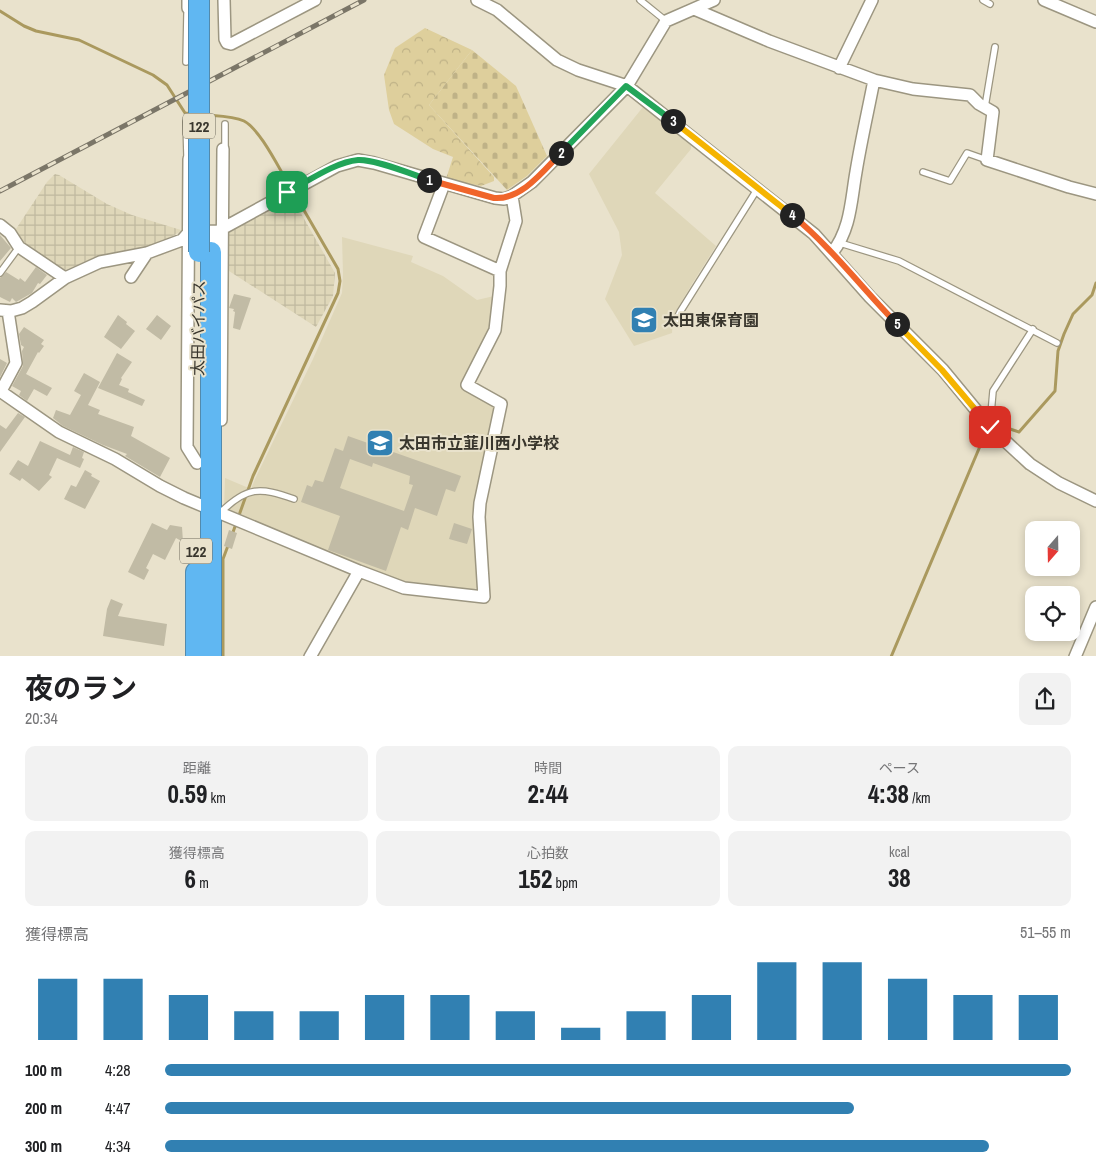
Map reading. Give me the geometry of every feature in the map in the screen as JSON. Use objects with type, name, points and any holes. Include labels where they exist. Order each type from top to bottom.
[{"type":"highway","name":"太田バイパス","points":[[194,243],[212,0]]},
{"type":"highway","name":"太田バイパス","points":[[192,3],[194,243],[204,470],[209,508],[211,656]]},
{"type":"highway","name":"太田バイパス","points":[[196,656],[209,508]]},
{"type":"street","points":[[224,0],[225,39],[226,42],[231,44],[315,0]]},
{"type":"street","points":[[477,0],[497,10],[556,60],[578,70],[626,86],[758,188],[814,234],[870,296],[942,370],[990,427],[1030,464],[1059,483],[1096,500]]},
{"type":"street","points":[[512,196],[516,221],[500,271],[495,330],[467,385],[501,404],[480,503],[479,517],[484,597],[404,588],[209,508],[160,486],[115,460],[59,432],[0,391],[16,363],[4,310],[22,308],[65,278],[100,262],[218,239],[222,229],[290,190],[337,166],[358,160],[494,198],[504,199],[512,196],[532,182],[626,86],[666,21],[714,0]]},
{"type":"street","points":[[838,68],[872,0]]},
{"type":"street","points":[[1044,0],[1096,22]]},
{"type":"street","points":[[694,9],[723,23],[874,80],[913,89],[970,95],[993,112],[987,160],[1096,194]]},
{"type":"street","points":[[832,253],[840,243],[850,213],[855,174],[874,80]]},
{"type":"street","points":[[204,470],[220,462],[223,149]]},
{"type":"street","points":[[188,159],[194,243]]},
{"type":"street","points":[[444,184],[424,237],[500,271]]},
{"type":"street","points":[[0,225],[10,233],[19,246],[65,278]]},
{"type":"street","points":[[132,277],[147,253]]},
{"type":"street","points":[[310,656],[359,571]]},
{"type":"street","points":[[1075,656],[1096,607]]},
{"type":"lane","points":[[640,0],[666,21]]},
{"type":"lane","points":[[983,0],[990,4]]},
{"type":"lane","points":[[186,62],[187,14],[192,3]]},
{"type":"lane","points":[[984,107],[995,47]]},
{"type":"lane","points":[[186,122],[186,156],[188,159]]},
{"type":"lane","points":[[223,149],[225,146],[225,124]]},
{"type":"lane","points":[[923,172],[950,181],[967,154],[987,160]]},
{"type":"lane","points":[[676,320],[758,188]]},
{"type":"lane","points":[[840,243],[900,262],[1057,343]]},
{"type":"lane","points":[[0,273],[19,246]]},
{"type":"lane","points":[[990,427],[993,392],[1033,329]]},
{"type":"lane","points":[[209,508],[251,492],[269,490],[294,499]]},
{"type":"shaded area","points":[[643,107],[691,145],[691,149],[655,193],[716,246],[673,316],[672,333],[634,346],[605,299],[622,255],[619,232],[589,174]]},
{"type":"shaded area","points":[[55,174],[107,204],[132,215],[181,230],[152,247],[94,258],[63,271],[32,251],[14,232],[47,182]]},
{"type":"shaded area","points":[[290,194],[335,273],[333,296],[316,327],[229,271],[227,231]]},
{"type":"shaded area","name":"太田市立韮川西小学校","points":[[342,237],[413,256],[411,262],[443,276],[477,300],[494,296],[490,329],[461,387],[495,407],[473,516],[479,585],[473,591],[407,583],[360,566],[224,509],[225,478],[251,489],[342,293]]},
{"type":"green space","points":[[425,28],[472,50],[429,105],[494,177],[494,181],[481,186],[446,179],[453,157],[433,149],[394,124],[389,110],[384,75],[395,48]]},
{"type":"green space","points":[[472,50],[516,86],[547,156],[527,176],[507,190],[429,105]]},
{"type":"building","points":[[0,235],[11,248],[0,261]]},
{"type":"building","points":[[36,267],[47,275],[40,284],[38,283],[32,293],[16,302],[12,298],[10,302],[0,297],[0,278],[6,272],[25,282]]},
{"type":"building","points":[[234,294],[251,298],[240,330],[233,328],[235,312],[233,311],[234,309],[229,308]]},
{"type":"building","points":[[118,315],[135,331],[121,349],[104,337]]},
{"type":"building","points":[[157,315],[171,326],[161,340],[146,329]]},
{"type":"building","points":[[24,327],[44,340],[41,344],[44,346],[38,352],[26,374],[52,388],[47,396],[34,389],[27,401],[19,395],[21,391],[12,386],[23,366],[22,351],[24,347],[21,345],[19,334]]},
{"type":"building","points":[[117,353],[132,362],[121,378],[119,385],[129,389],[128,392],[145,400],[142,406],[98,388]]},
{"type":"building","points":[[0,359],[7,363],[0,377]]},
{"type":"building","points":[[84,373],[100,382],[88,405],[100,410],[98,414],[134,427],[131,436],[170,458],[160,477],[125,456],[127,454],[63,426],[53,418],[56,410],[70,415],[81,395],[74,391]]},
{"type":"building","points":[[18,413],[25,417],[0,452],[0,425],[6,429]]},
{"type":"building","points":[[348,436],[461,476],[455,492],[446,489],[437,516],[415,508],[408,530],[401,527],[386,571],[328,550],[340,516],[301,502],[307,485],[312,487],[315,480],[323,482],[335,448],[343,451]],"holes":[[[350,459],[372,467],[373,463],[410,476],[409,484],[413,485],[404,511],[340,488]]]},
{"type":"building","points":[[40,441],[70,455],[73,447],[84,452],[82,458],[84,459],[80,468],[57,458],[49,475],[52,477],[39,491],[22,478],[20,481],[9,474],[18,460],[28,466]]},
{"type":"building","points":[[85,470],[100,481],[85,509],[64,499],[71,485],[76,487]]},
{"type":"building","points":[[152,523],[167,530],[170,525],[182,527],[183,542],[176,538],[165,560],[153,554],[146,568],[149,570],[144,580],[128,572]]},
{"type":"building","points":[[454,523],[472,529],[467,544],[449,539]]},
{"type":"building","points":[[229,530],[237,533],[232,549],[224,546]]},
{"type":"building","points":[[111,599],[123,604],[118,616],[167,624],[164,646],[103,636],[107,609]]},
{"type":"waterway","points":[[0,11],[24,26],[36,31],[79,40],[153,75],[167,85],[185,113],[192,114]]},
{"type":"waterway","points":[[206,115],[235,118],[244,121],[250,126],[270,152],[291,188]]},
{"type":"waterway","points":[[232,535],[253,476],[338,293],[340,281],[338,269],[294,193]]},
{"type":"waterway","points":[[997,428],[1001,426],[1019,432],[1055,391],[1058,351],[1064,334],[1073,314],[1092,295],[1096,283]]},
{"type":"waterway","points":[[891,656],[986,432]]},
{"type":"waterway","points":[[223,656],[223,559],[229,543]]},
{"type":"railway","points":[[0,191],[364,0]]},
{"type":"place","name":"太田東保育園","points":[[644,320]]},
{"type":"place","name":"太田市立韮川西小学校","points":[[380,443]]},
{"type":"route","points":[[287,192],[337,166],[358,160],[494,198],[504,199],[512,196],[532,182],[626,86],[758,188],[814,234],[870,296],[942,370],[990,427]]}]
